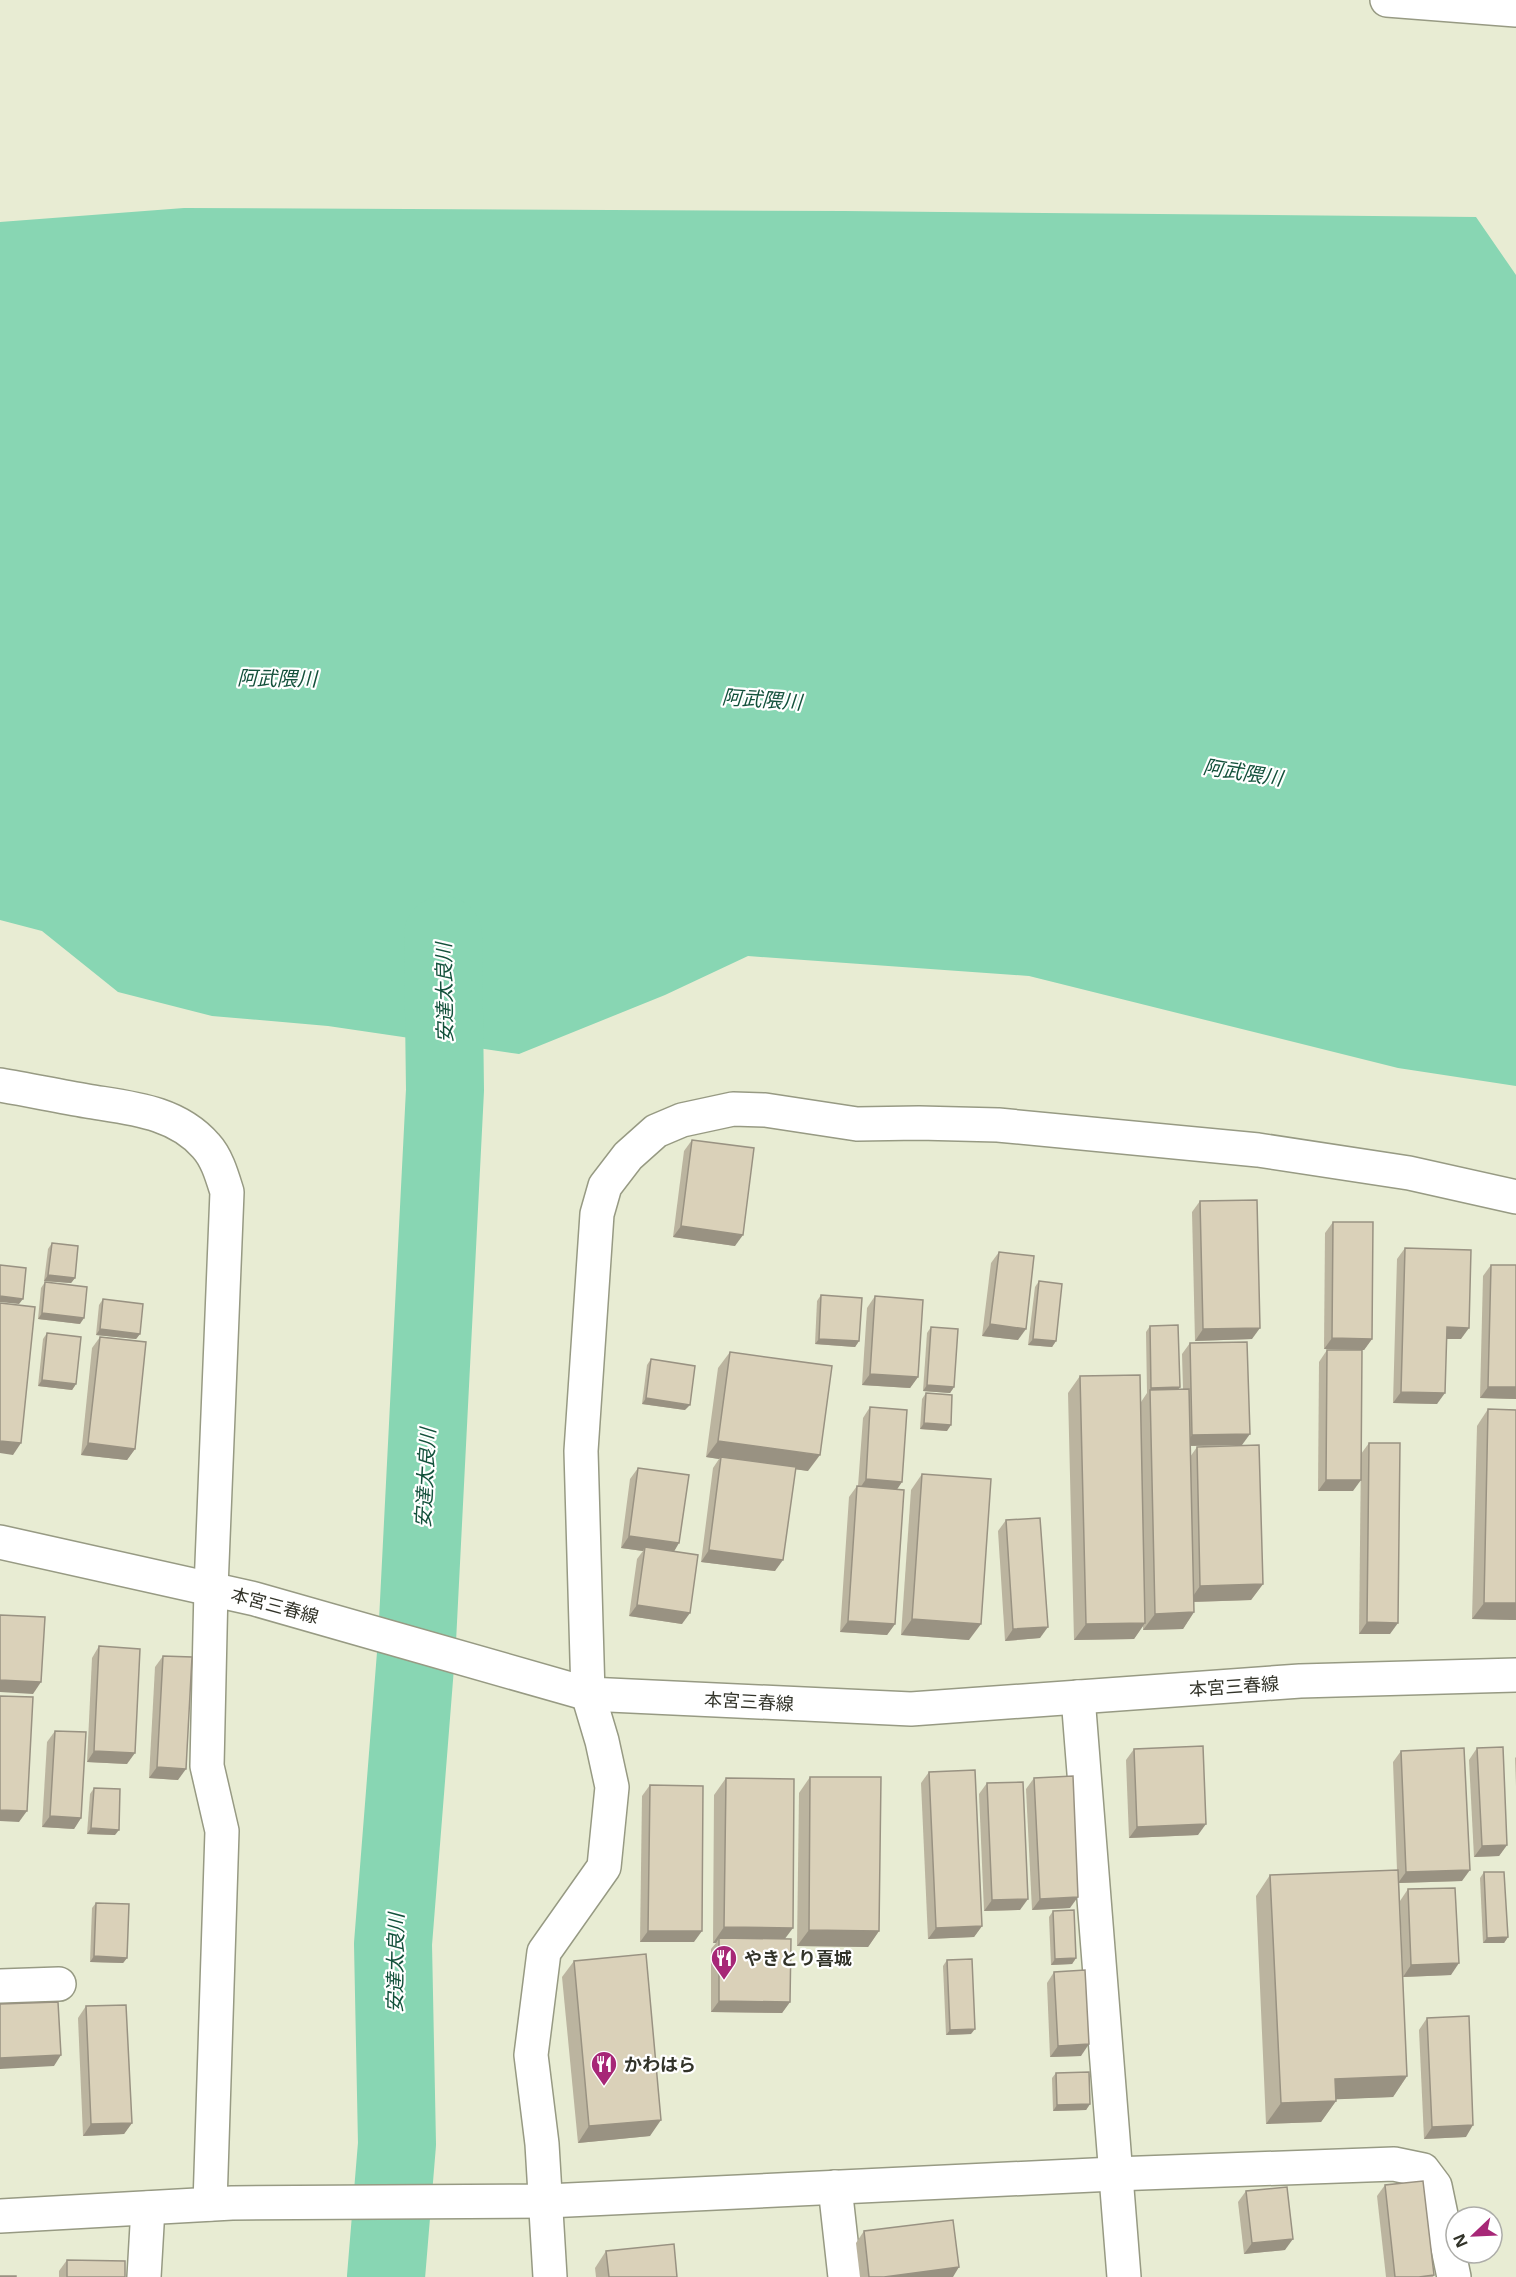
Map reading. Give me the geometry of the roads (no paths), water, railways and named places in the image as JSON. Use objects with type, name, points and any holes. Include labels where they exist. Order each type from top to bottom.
[{"type":"street","points":[[1387,0],[1516,10]]},
{"type":"street","points":[[0,1085],[147,1111],[170,1119],[192,1132],[207,1147],[219,1167],[227,1192],[211,1588],[207,1766],[222,1831],[221,2204]]},
{"type":"street","points":[[550,2277],[547,2201],[531,2055],[544,1952],[604,1867],[612,1787],[602,1741],[588,1694],[581,1451],[597,1214],[605,1186],[628,1156],[656,1131],[682,1120],[733,1109],[765,1110],[857,1124],[998,1125],[1258,1150],[1409,1173],[1516,1197]]},
{"type":"street","name":"本宮三春線","points":[[0,1542],[255,1599],[588,1694],[911,1709],[1300,1681],[1516,1675]]},
{"type":"street","points":[[1078,1696],[1114,2174],[1124,2277]]},
{"type":"street","points":[[0,1986],[59,1984]]},
{"type":"street","points":[[0,2216],[221,2204],[547,2201],[1114,2174],[1394,2164],[1423,2170],[1435,2186],[1454,2277]]},
{"type":"street","points":[[835,2187],[845,2277]]},
{"type":"street","points":[[144,2277],[148,2208]]},
{"type":"water","name":"阿武隈川","points":[[184,208],[1476,217],[1516,275],[1516,1086],[1398,1068],[1029,976],[748,956],[665,995],[519,1054],[328,1026],[212,1016],[118,992],[42,931],[0,920],[0,222]]},
{"type":"waterway","name":"安達太良川","points":[[386,2277],[397,2144],[393,1944],[417,1641],[445,1090],[443,935]]},
{"type":"place","name":"やきとり喜城","points":[[724,1981]]},
{"type":"place","name":"かわはら","points":[[604,2087]]}]
